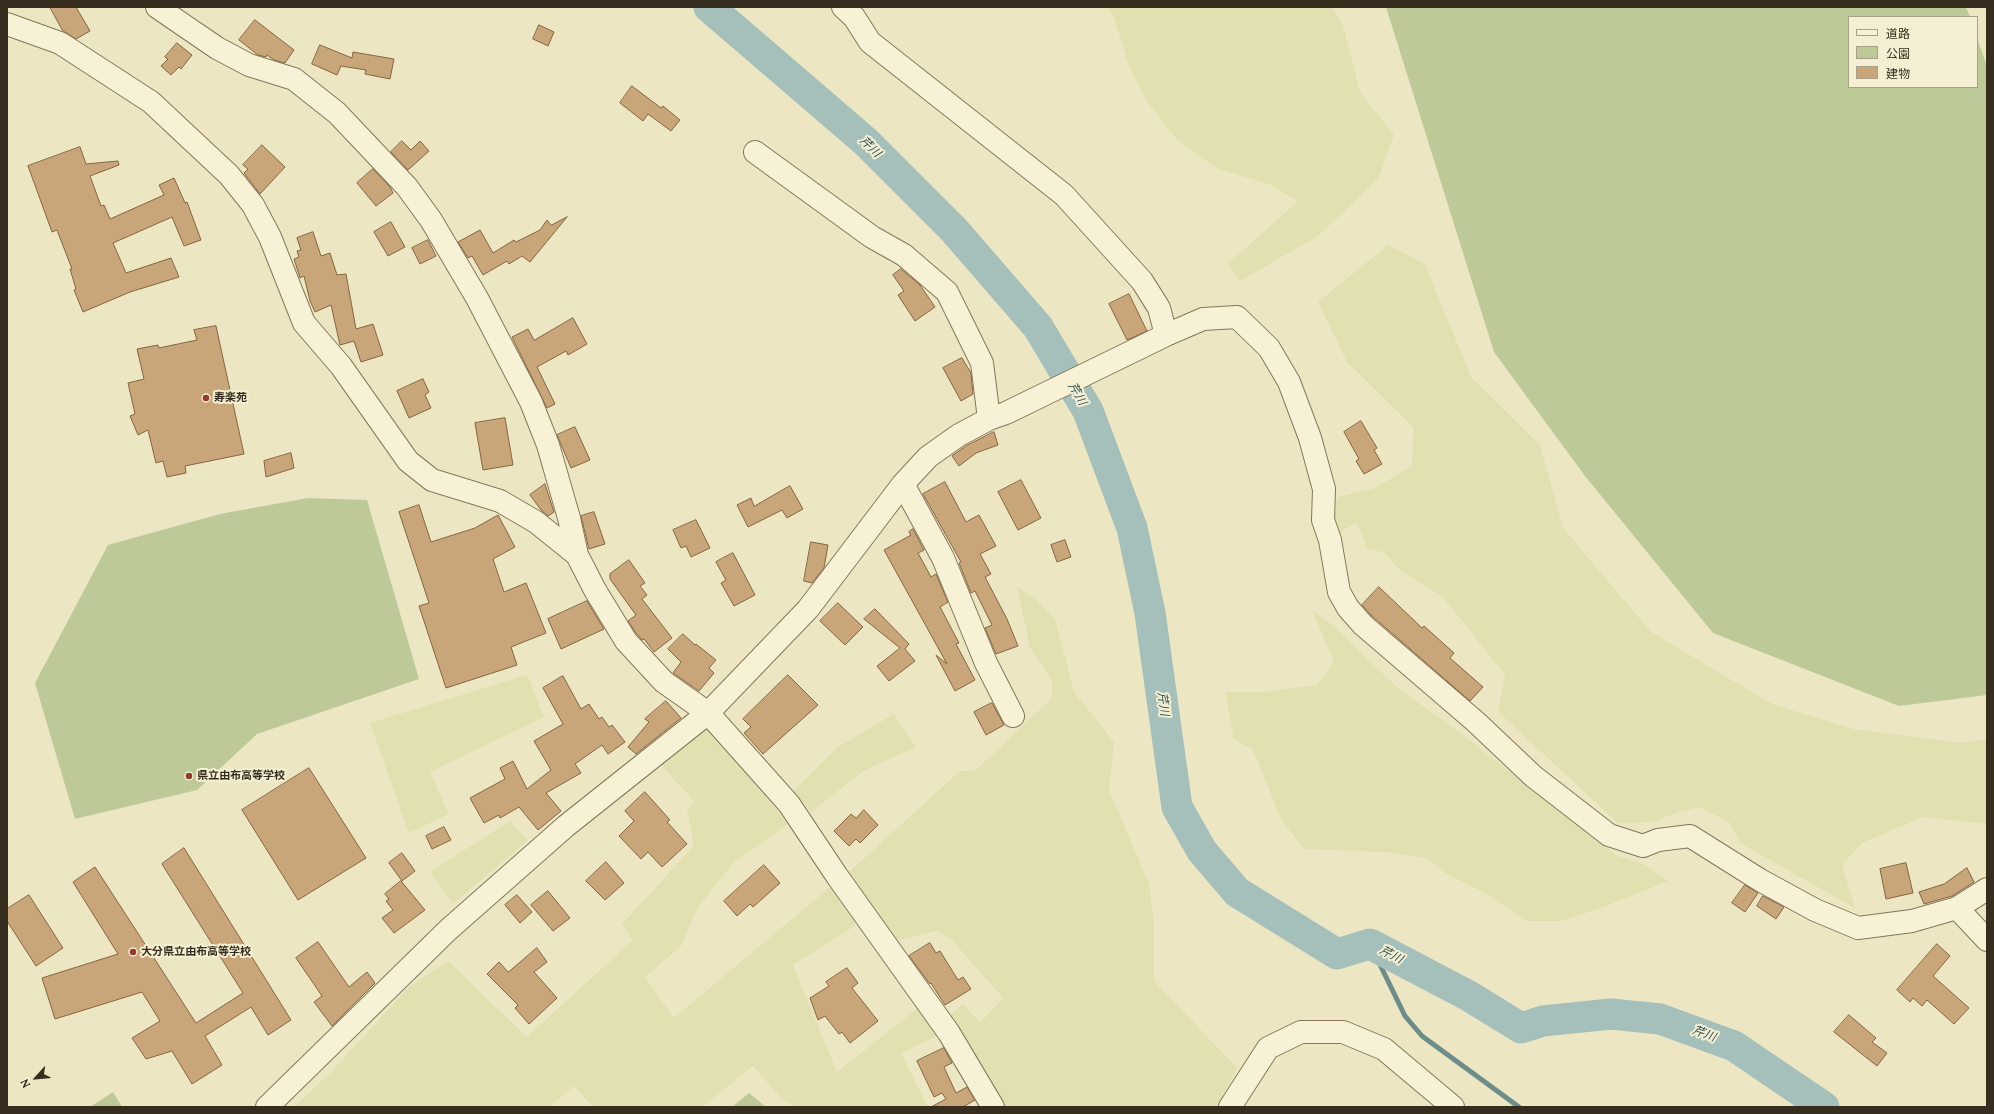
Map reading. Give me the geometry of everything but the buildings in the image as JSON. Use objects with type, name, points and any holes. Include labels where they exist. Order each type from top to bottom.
[{"type":"street","points":[[157,7],[217,48],[249,65],[294,79],[337,113],[407,187],[431,220],[477,298],[531,402],[548,445],[569,518],[577,555],[595,590],[626,641],[664,682],[708,713],[789,804],[837,876],[948,1033],[993,1107]]},
{"type":"street","points":[[843,7],[854,17],[870,42],[1064,195],[1142,281],[1159,308],[1166,335]]},
{"type":"street","points":[[7,24],[60,42],[151,102],[229,175],[253,205],[270,237],[304,323],[341,366],[408,461],[432,480],[500,501],[536,522],[577,555]]},
{"type":"street","points":[[755,152],[872,237],[904,255],[947,292],[982,363],[998,416]]},
{"type":"street","points":[[267,1107],[454,925],[566,826],[708,713],[808,610],[902,484],[928,457],[959,436],[998,416],[1166,335],[1203,319],[1237,317],[1269,348],[1290,382],[1310,438],[1324,489],[1323,520],[1330,540],[1339,592],[1348,608],[1363,625],[1476,722],[1533,776],[1609,835],[1644,846],[1658,840],[1690,836],[1760,880],[1808,906],[1858,928],[1912,921],[1957,908],[1987,890]]},
{"type":"street","points":[[902,484],[943,558],[986,663],[1013,716]]},
{"type":"street","points":[[1957,908],[1987,940]]},
{"type":"street","points":[[1230,1107],[1268,1048],[1300,1032],[1343,1032],[1384,1049],[1452,1107]]},
{"type":"shaded area","points":[[1107,7],[1331,7],[1342,22],[1360,92],[1394,135],[1378,179],[1318,236],[1240,281],[1228,264],[1298,201],[1269,184],[1218,169],[1177,140],[1147,101],[1130,69],[1114,17]]},
{"type":"shaded area","points":[[1388,245],[1425,264],[1471,377],[1540,445],[1563,528],[1651,632],[1772,704],[1853,729],[1961,743],[1987,739],[1987,824],[1923,817],[1862,843],[1842,865],[1855,908],[1740,843],[1729,822],[1699,807],[1678,812],[1653,822],[1618,823],[1498,712],[1505,675],[1443,597],[1400,570],[1385,553],[1367,548],[1357,523],[1340,532],[1333,521],[1338,497],[1375,488],[1412,466],[1414,428],[1347,362],[1318,302]]},
{"type":"shaded area","points":[[1017,587],[1037,600],[1055,619],[1074,692],[1114,742],[1109,790],[1149,884],[1154,921],[1154,981],[1237,1068],[1217,1107],[1007,1107],[989,1085],[948,1018],[963,1004],[980,1023],[1003,998],[951,939],[937,931],[894,941],[849,872],[960,771],[975,771],[1052,698],[1052,680],[1030,647]]},
{"type":"shaded area","points":[[1312,610],[1330,623],[1398,688],[1459,732],[1617,856],[1644,864],[1668,881],[1598,909],[1561,921],[1525,921],[1491,896],[1445,873],[1427,858],[1386,852],[1304,849],[1282,821],[1253,750],[1234,739],[1225,692],[1263,692],[1317,685],[1334,662]]},
{"type":"shaded area","points":[[527,675],[544,717],[430,772],[449,814],[409,833],[370,723]]},
{"type":"shaded area","points":[[894,714],[916,747],[863,771],[811,812],[794,791],[838,747]]},
{"type":"shaded area","points":[[705,729],[718,736],[788,824],[734,862],[698,907],[681,946],[645,977],[674,1018],[830,887],[856,925],[793,965],[837,1072],[918,1008],[939,1035],[901,1053],[928,1107],[796,1107],[782,1099],[753,1066],[702,1107],[593,1107],[574,1086],[549,1107],[294,1107],[331,1072],[410,986],[448,961],[527,1037],[633,940],[622,924],[694,846],[687,810],[694,801],[659,763]]},
{"type":"shaded area","points":[[510,821],[528,840],[453,904],[430,872]]},
{"type":"green space","points":[[1386,7],[1966,7],[1970,16],[1848,16],[1848,88],[1978,88],[1978,41],[1987,66],[1987,695],[1899,706],[1713,633],[1585,476],[1494,352]]},
{"type":"green space","points":[[308,498],[367,500],[419,679],[257,734],[197,790],[75,819],[35,683],[108,545],[220,514]]},
{"type":"green space","points":[[113,1092],[122,1107],[90,1107]]},
{"type":"green space","points":[[749,1093],[766,1107],[732,1107]]},
{"type":"waterway","name":"芹川","points":[[709,7],[866,142],[954,230],[1038,327],[1088,411],[1132,528],[1150,613],[1177,807],[1202,851],[1237,892],[1337,954],[1370,944],[1469,996],[1521,1028],[1543,1021],[1611,1014],[1660,1019],[1734,1046],[1824,1107]]},
{"type":"waterway","points":[[1370,944],[1405,1016],[1422,1036],[1519,1107]]},
{"type":"place","name":"寿楽苑","points":[[206,398]]},
{"type":"place","name":"県立由布高等学校","points":[[189,776]]},
{"type":"place","name":"大分県立由布高等学校","points":[[133,952]]}]
